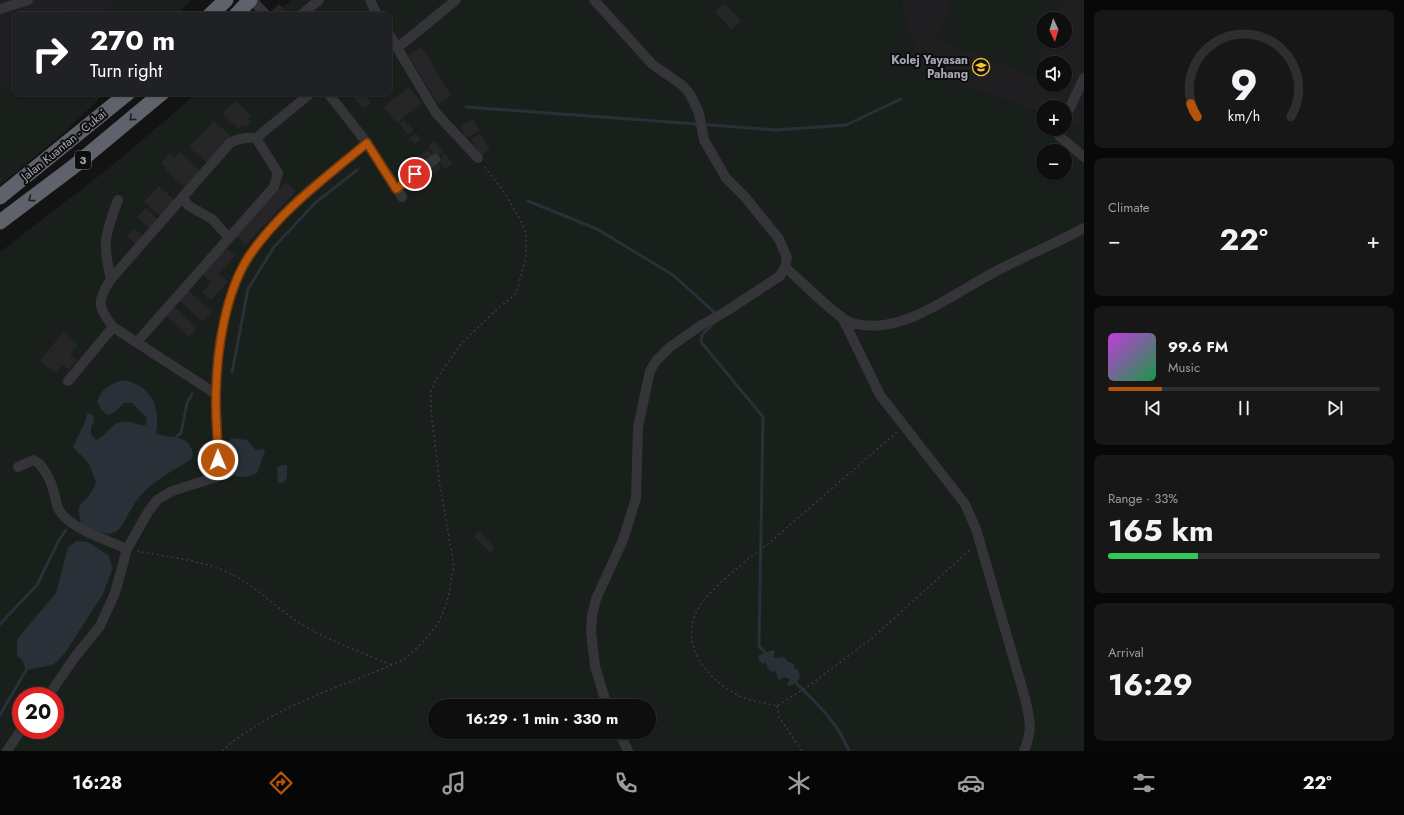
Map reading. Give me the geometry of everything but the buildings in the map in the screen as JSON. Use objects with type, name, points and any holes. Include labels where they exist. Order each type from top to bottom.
[{"type":"highway","points":[[213,12],[226,0]]},
{"type":"highway","points":[[239,12],[251,0]]},
{"type":"highway","name":"Jalan Kuantan - Cukai","points":[[0,197],[124,96]]},
{"type":"highway","name":"Jalan Kuantan - Cukai","points":[[0,222],[73,167],[158,96]]},
{"type":"street","points":[[0,9],[28,0]]},
{"type":"street","points":[[251,0],[263,12]]},
{"type":"street","points":[[305,12],[319,0]]},
{"type":"street","points":[[397,48],[456,0]]},
{"type":"street","points":[[594,0],[652,64],[682,85],[690,94],[699,113],[704,140],[726,178],[745,197],[779,239],[787,258],[785,267],[780,276],[725,312],[700,326],[670,348],[656,361],[650,371],[638,427],[636,498],[623,540],[596,600],[592,616],[591,632],[596,666],[605,699]]},
{"type":"street","points":[[392,39],[436,113],[478,158]]},
{"type":"street","points":[[1072,103],[1084,78]]},
{"type":"street","points":[[216,394],[113,327],[101,311],[101,296],[111,279],[230,143],[238,138],[256,138],[307,96]]},
{"type":"street","points":[[330,96],[367,143],[399,193],[434,160]]},
{"type":"street","points":[[1059,136],[1084,157]]},
{"type":"street","points":[[137,342],[277,182],[278,173],[256,138]]},
{"type":"street","points":[[54,687],[75,657],[100,626],[115,593],[127,549],[148,512],[157,500],[172,491],[217,477],[218,458],[216,394],[218,364],[225,316],[235,285],[248,257],[271,229],[296,203],[367,143]]},
{"type":"street","points":[[182,199],[189,206],[212,219],[229,238]]},
{"type":"street","points":[[111,279],[107,261],[105,235],[118,200]]},
{"type":"street","points":[[785,267],[843,319],[852,323],[870,327],[907,319],[949,300],[989,275],[1084,228]]},
{"type":"street","points":[[843,319],[871,380],[892,412],[905,426],[965,504],[981,540],[1025,698],[1030,725],[1030,736],[1024,751]]},
{"type":"street","points":[[68,381],[113,327]]},
{"type":"street","points":[[18,466],[33,460],[37,461],[54,491],[58,509],[69,521],[127,549]]},
{"type":"street","points":[[7,751],[15,739]]},
{"type":"street","points":[[622,739],[628,751]]},
{"type":"path","points":[[222,751],[240,735],[272,715],[405,659],[422,643],[438,624],[447,602],[454,566],[440,486],[430,410],[431,392],[435,381],[461,344],[497,309],[516,294],[526,256],[526,234],[520,219],[504,192],[478,158]]},
{"type":"path","points":[[905,426],[768,544],[754,554],[699,607],[692,625],[691,641],[701,666],[718,681],[740,696],[778,706],[810,686],[871,639],[981,540]]},
{"type":"path","points":[[127,549],[203,564],[231,573],[252,586],[297,621],[326,638],[392,665]]},
{"type":"path","points":[[778,706],[779,717],[802,751]]},
{"type":"shaded area","points":[[0,0],[191,0],[180,12],[12,12],[12,96],[102,96],[65,132],[0,185]]},
{"type":"shaded area","points":[[117,0],[191,0],[180,12],[105,12]]},
{"type":"shaded area","points":[[291,0],[900,0],[920,70],[1036,111],[1036,136],[1072,136],[1072,125],[1084,129],[1084,751],[0,751],[0,252],[114,164],[193,96],[392,96],[392,12],[278,12]]},
{"type":"shaded area","name":"Kolej Yayasan Pahang","points":[[900,0],[1084,0],[1084,129],[1072,125],[1072,100],[1036,100],[1036,111],[920,70]]},
{"type":"shaded area","points":[[952,0],[1063,0],[1059,12],[1036,12],[1036,48],[1044,48],[1041,56],[1036,56],[1036,71],[1034,76],[937,40]]},
{"type":"shaded area","points":[[12,89],[12,96],[102,96],[65,132],[0,185],[0,91]]},
{"type":"shaded area","points":[[122,380],[132,382],[140,386],[151,398],[157,413],[156,433],[184,440],[191,448],[193,456],[190,460],[147,489],[134,504],[120,528],[114,533],[107,534],[96,531],[81,523],[79,508],[93,490],[96,482],[88,462],[73,447],[88,413],[93,415],[94,421],[91,427],[91,434],[96,440],[103,436],[117,423],[127,422],[146,425],[147,418],[132,403],[124,403],[115,412],[108,415],[102,411],[97,402],[101,393],[106,388]]},
{"type":"shaded area","points":[[231,438],[247,440],[256,450],[263,449],[265,452],[257,473],[242,477],[226,473],[222,444],[228,442]]},
{"type":"shaded area","points":[[281,465],[287,465],[287,478],[283,483],[278,483],[277,468]]},
{"type":"shaded area","points":[[77,541],[88,542],[108,555],[113,568],[103,594],[65,653],[53,665],[26,670],[22,660],[17,656],[17,639],[56,593],[68,547]]},
{"type":"shaded area","points":[[772,650],[775,651],[773,657],[784,657],[787,661],[794,664],[795,669],[798,669],[800,678],[796,683],[789,686],[787,685],[790,679],[784,677],[779,680],[776,671],[772,672],[767,667],[765,662],[763,664],[758,659],[759,655]]},
{"type":"waterway","points":[[466,107],[776,130],[846,125],[901,99]]},
{"type":"waterway","points":[[232,372],[248,289],[274,247],[315,203],[357,170]]},
{"type":"waterway","points":[[528,201],[597,229],[673,275],[714,312],[715,316]]},
{"type":"waterway","points":[[716,321],[702,335],[701,342],[763,417],[759,646],[767,654]]},
{"type":"waterway","points":[[177,436],[181,433],[187,403],[192,394]]},
{"type":"waterway","points":[[0,624],[37,585],[59,540],[66,530]]},
{"type":"waterway","points":[[0,715],[26,670]]},
{"type":"waterway","points":[[794,681],[832,721],[849,751]]},
{"type":"place","name":"Kolej Yayasan Pahang","points":[[981,67]]},
{"type":"route","points":[[218,460],[216,394],[218,364],[225,316],[235,285],[248,257],[271,229],[301,198],[367,143],[396,189],[415,174]]}]
